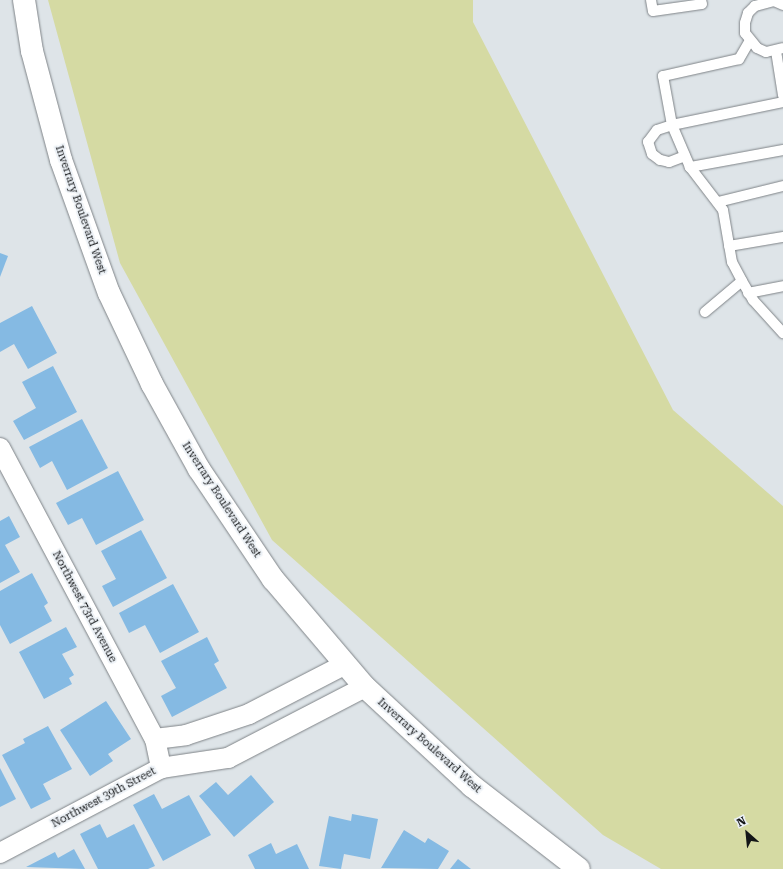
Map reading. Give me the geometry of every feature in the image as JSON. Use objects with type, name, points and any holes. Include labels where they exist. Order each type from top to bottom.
[{"type":"street","name":"Inverrary Boulevard West","points":[[24,0],[32,51],[61,160],[110,293],[152,384],[199,468],[273,579],[344,665],[365,688],[472,786],[579,869]]},
{"type":"street","name":"Northwest 73rd Avenue","points":[[0,448],[155,739],[161,768]]},
{"type":"street","points":[[155,739],[186,735],[249,714],[344,665]]},
{"type":"street","name":"Northwest 39th Street","points":[[0,853],[161,768],[228,758],[260,744],[365,688]]},
{"type":"street","points":[[210,728],[218,760]]},
{"type":"lane","points":[[651,0],[653,11],[702,4],[701,0]]},
{"type":"lane","points":[[783,5],[774,1],[753,3],[745,23],[749,42],[757,48],[779,49],[783,95]]},
{"type":"lane","points":[[749,42],[739,59],[663,76],[672,124],[685,156],[690,166],[723,210],[732,262],[748,293],[783,333]]},
{"type":"lane","points":[[685,156],[669,162],[652,154],[648,142],[657,130],[672,124],[783,102]]},
{"type":"lane","points":[[690,166],[783,150]]},
{"type":"lane","points":[[718,202],[783,186]]},
{"type":"lane","points":[[729,246],[783,237]]},
{"type":"lane","points":[[704,312],[742,281]]},
{"type":"lane","points":[[748,293],[783,286]]},
{"type":"green space","points":[[48,0],[473,0],[473,22],[673,410],[783,506],[783,869],[661,869],[603,835],[272,540],[120,263]]},
{"type":"building","points":[[0,253],[8,256],[0,277]]},
{"type":"building","points":[[32,306],[57,353],[28,369],[14,344],[0,352],[0,323]]},
{"type":"building","points":[[53,366],[77,412],[24,440],[13,421],[36,408],[22,382]]},
{"type":"building","points":[[82,419],[108,468],[67,490],[52,461],[40,468],[29,447]]},
{"type":"building","points":[[118,471],[144,520],[96,545],[82,518],[68,525],[56,503]]},
{"type":"building","points":[[9,516],[20,537],[5,545],[20,572],[0,583],[0,521]]},
{"type":"building","points":[[141,530],[167,578],[113,607],[102,586],[116,579],[101,551]]},
{"type":"building","points":[[32,573],[48,603],[44,606],[52,621],[10,644],[0,625],[0,591]]},
{"type":"building","points":[[173,584],[199,632],[160,653],[145,625],[129,633],[119,613]]},
{"type":"building","points":[[66,627],[77,647],[62,654],[74,675],[69,678],[72,684],[44,699],[19,652]]},
{"type":"building","points":[[207,637],[219,661],[214,664],[227,688],[172,717],[161,696],[176,688],[161,661]]},
{"type":"building","points":[[106,701],[131,739],[108,754],[113,761],[90,776],[60,730]]},
{"type":"building","points":[[48,726],[72,769],[43,784],[51,799],[31,809],[2,755],[25,743],[23,739]]},
{"type":"building","points":[[0,768],[16,799],[0,807]]},
{"type":"building","points":[[251,775],[274,802],[234,837],[199,796],[216,782],[228,795]]},
{"type":"building","points":[[154,794],[162,809],[189,795],[211,835],[163,861],[133,805]]},
{"type":"building","points":[[352,814],[378,819],[370,859],[344,854],[341,869],[319,866],[329,816],[351,821]]},
{"type":"building","points":[[100,824],[107,838],[134,824],[155,866],[148,869],[98,869],[80,834]]},
{"type":"building","points":[[404,830],[425,843],[428,838],[449,851],[438,869],[381,868]]},
{"type":"building","points":[[271,843],[276,854],[297,844],[309,869],[255,869],[248,855]]},
{"type":"building","points":[[74,849],[85,869],[26,867],[55,852],[58,858]]},
{"type":"building","points":[[458,859],[471,869],[450,869]]}]
